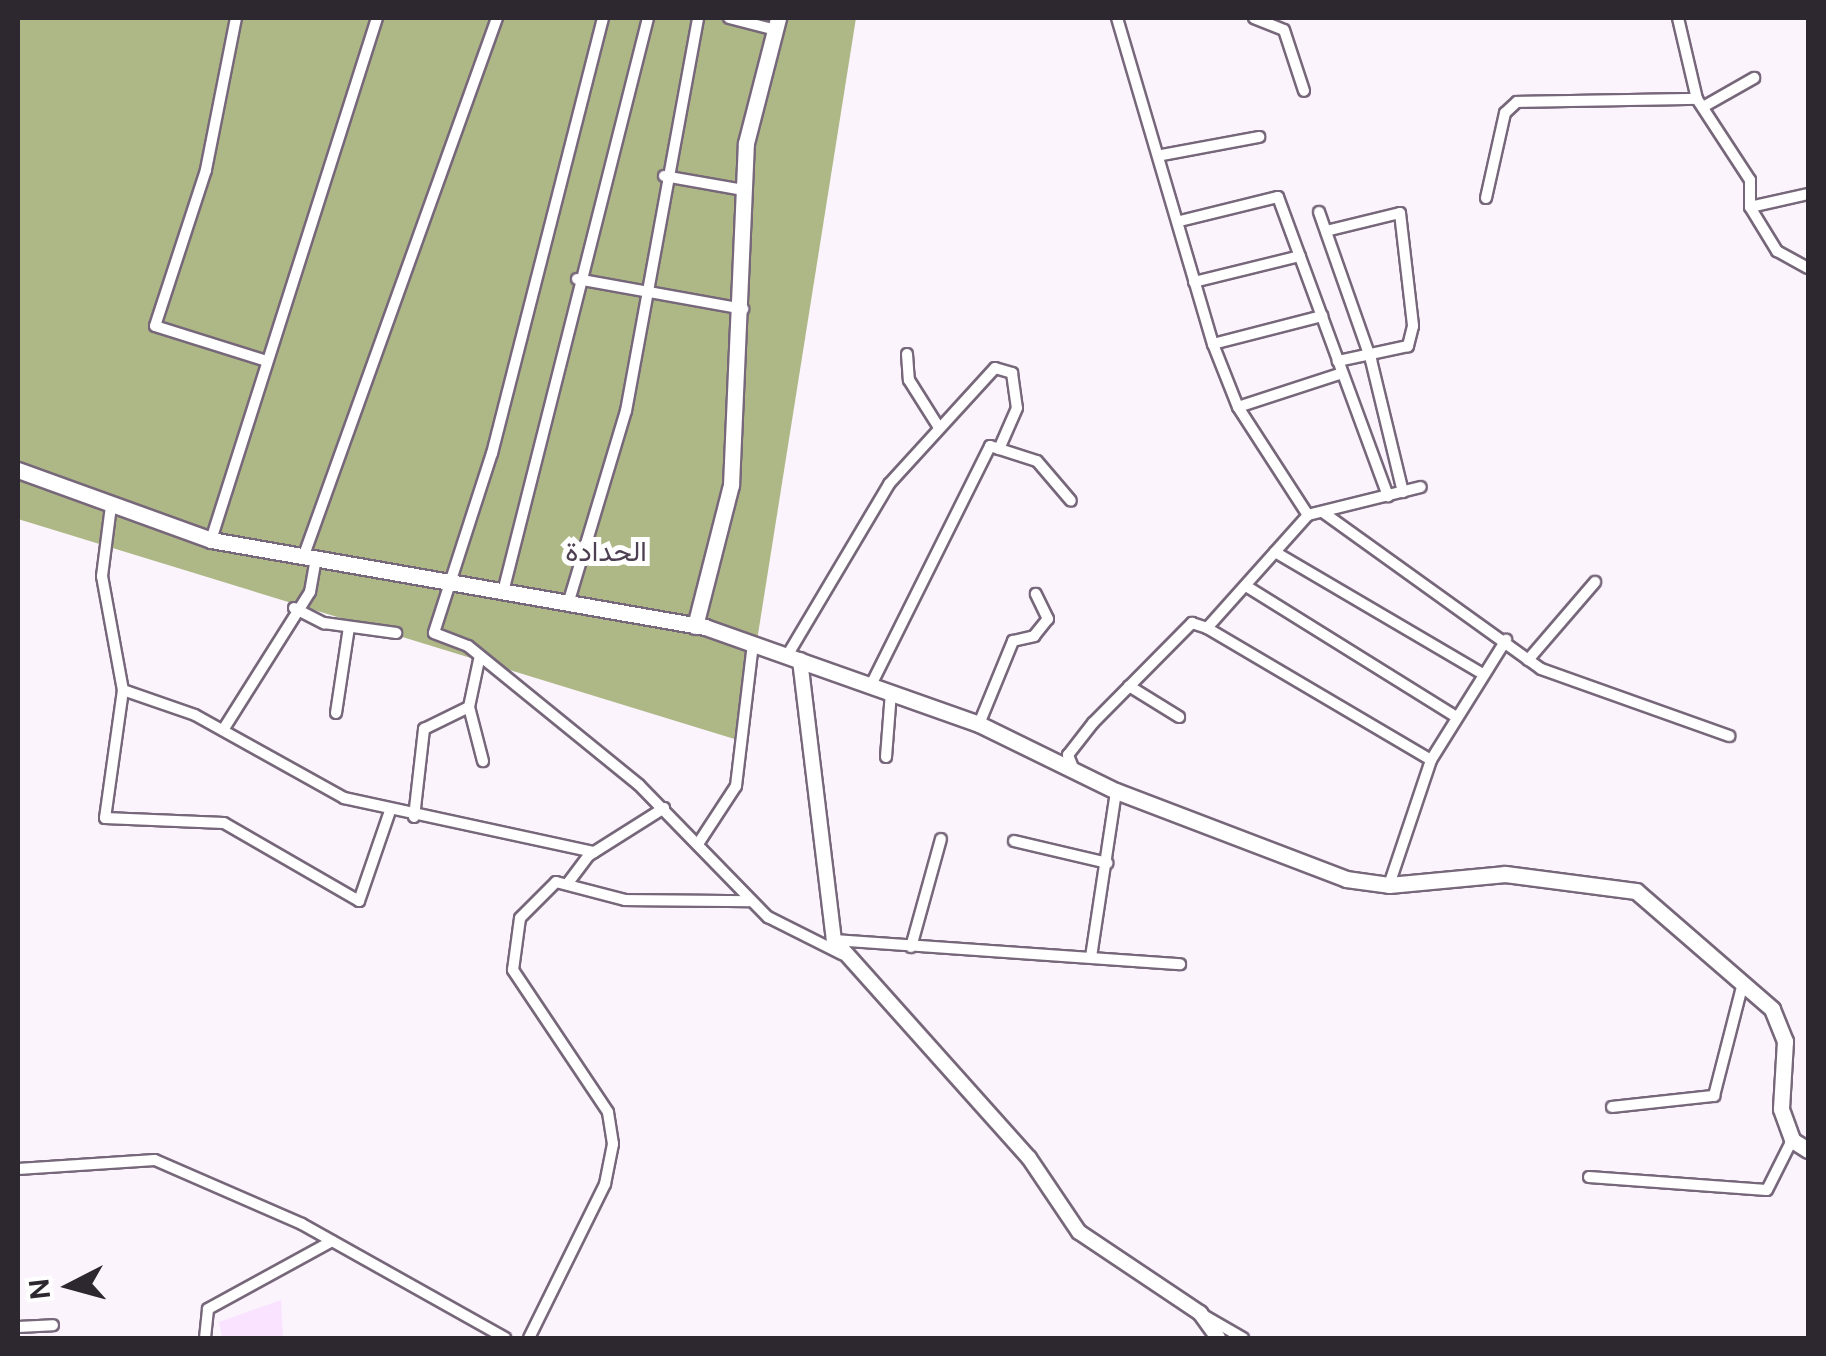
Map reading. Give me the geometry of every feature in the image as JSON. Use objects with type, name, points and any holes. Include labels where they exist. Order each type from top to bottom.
[{"type":"main road","points":[[696,626],[730,496],[743,310],[743,190],[775,23]]},
{"type":"main road","points":[[18,470],[211,540],[696,626],[979,724],[1072,765],[1116,790],[1254,848],[1389,885],[1506,874],[1636,891],[1744,979],[1781,1023],[1781,1109],[1792,1140],[1808,1150]]},
{"type":"street","points":[[236,18],[206,170],[155,326],[267,361]]},
{"type":"street","points":[[211,540],[377,18]]},
{"type":"street","points":[[223,730],[294,608],[310,592],[310,556],[497,18]]},
{"type":"street","points":[[603,18],[492,454],[444,582],[434,633],[479,660],[664,808],[749,901],[848,956]]},
{"type":"street","points":[[503,592],[578,279],[648,18]]},
{"type":"street","points":[[568,604],[626,412],[664,176],[698,18]]},
{"type":"street","points":[[730,18],[775,23]]},
{"type":"street","points":[[1117,18],[1162,155],[1213,344],[1238,407],[1308,515]]},
{"type":"street","points":[[1254,18],[1276,20],[1304,92]]},
{"type":"street","points":[[1678,18],[1700,103],[1750,180],[1750,207],[1777,251],[1808,268]]},
{"type":"street","points":[[1486,198],[1505,113],[1517,102],[1700,103],[1754,78]]},
{"type":"street","points":[[1162,155],[1259,136]]},
{"type":"street","points":[[664,176],[743,190]]},
{"type":"street","points":[[1750,207],[1808,194]]},
{"type":"street","points":[[1180,222],[1278,197],[1388,496]]},
{"type":"street","points":[[1319,212],[1369,356],[1403,492]]},
{"type":"street","points":[[1238,407],[1369,356],[1408,346],[1413,326],[1400,213],[1326,232]]},
{"type":"street","points":[[1194,282],[1300,256]]},
{"type":"street","points":[[578,279],[743,310]]},
{"type":"street","points":[[1213,344],[1322,316]]},
{"type":"street","points":[[907,354],[910,380],[938,426]]},
{"type":"street","points":[[999,449],[1017,408],[1012,373],[983,374],[866,517],[794,658],[834,940],[1029,1158],[1079,1232],[1243,1338]]},
{"type":"street","points":[[871,684],[971,475],[990,446],[1037,461],[1071,501]]},
{"type":"street","points":[[1208,628],[1308,515],[1421,488]]},
{"type":"street","points":[[110,506],[102,576],[123,690],[105,818],[224,823],[359,901],[390,812]]},
{"type":"street","points":[[1324,513],[1506,640],[1528,660],[1729,736]]},
{"type":"street","points":[[1276,552],[1483,674]]},
{"type":"street","points":[[1528,660],[1595,582]]},
{"type":"street","points":[[1246,586],[1454,716]]},
{"type":"street","points":[[979,724],[1013,641],[1034,636],[1048,619],[1036,594]]},
{"type":"street","points":[[294,608],[350,627],[396,634]]},
{"type":"street","points":[[1072,765],[1068,755],[1129,686],[1192,624],[1208,628],[1431,760]]},
{"type":"street","points":[[336,713],[350,627]]},
{"type":"street","points":[[1389,885],[1431,760],[1454,716],[1506,640]]},
{"type":"street","points":[[698,844],[736,786],[753,644]]},
{"type":"street","points":[[479,660],[468,707],[483,761]]},
{"type":"street","points":[[1129,686],[1179,717]]},
{"type":"street","points":[[123,690],[223,730],[326,791],[390,812],[594,852]]},
{"type":"street","points":[[886,757],[892,692]]},
{"type":"street","points":[[414,817],[424,728],[468,707]]},
{"type":"street","points":[[1091,957],[1116,790]]},
{"type":"street","points":[[529,1338],[606,1184],[613,1144],[608,1112],[513,970],[520,918],[536,894],[568,883],[594,852],[664,808]]},
{"type":"street","points":[[912,946],[941,838]]},
{"type":"street","points":[[1014,841],[1107,863]]},
{"type":"street","points":[[568,883],[625,900],[749,901]]},
{"type":"street","points":[[834,940],[1180,964]]},
{"type":"street","points":[[1612,1106],[1714,1096],[1744,979]]},
{"type":"street","points":[[1590,1178],[1768,1190],[1792,1140]]},
{"type":"street","points":[[18,1169],[155,1160],[332,1240],[504,1338]]},
{"type":"street","points":[[205,1338],[208,1309],[332,1240]]},
{"type":"street","points":[[1200,1313],[1218,1338]]},
{"type":"street","points":[[18,1327],[53,1324]]},
{"type":"shaded area","points":[[281,1300],[283,1338],[222,1338],[219,1322]]},
{"type":"green space","points":[[18,18],[856,18],[741,741],[18,519]]},
{"type":"district","name":"الحدادة","points":[[606,552]]}]
